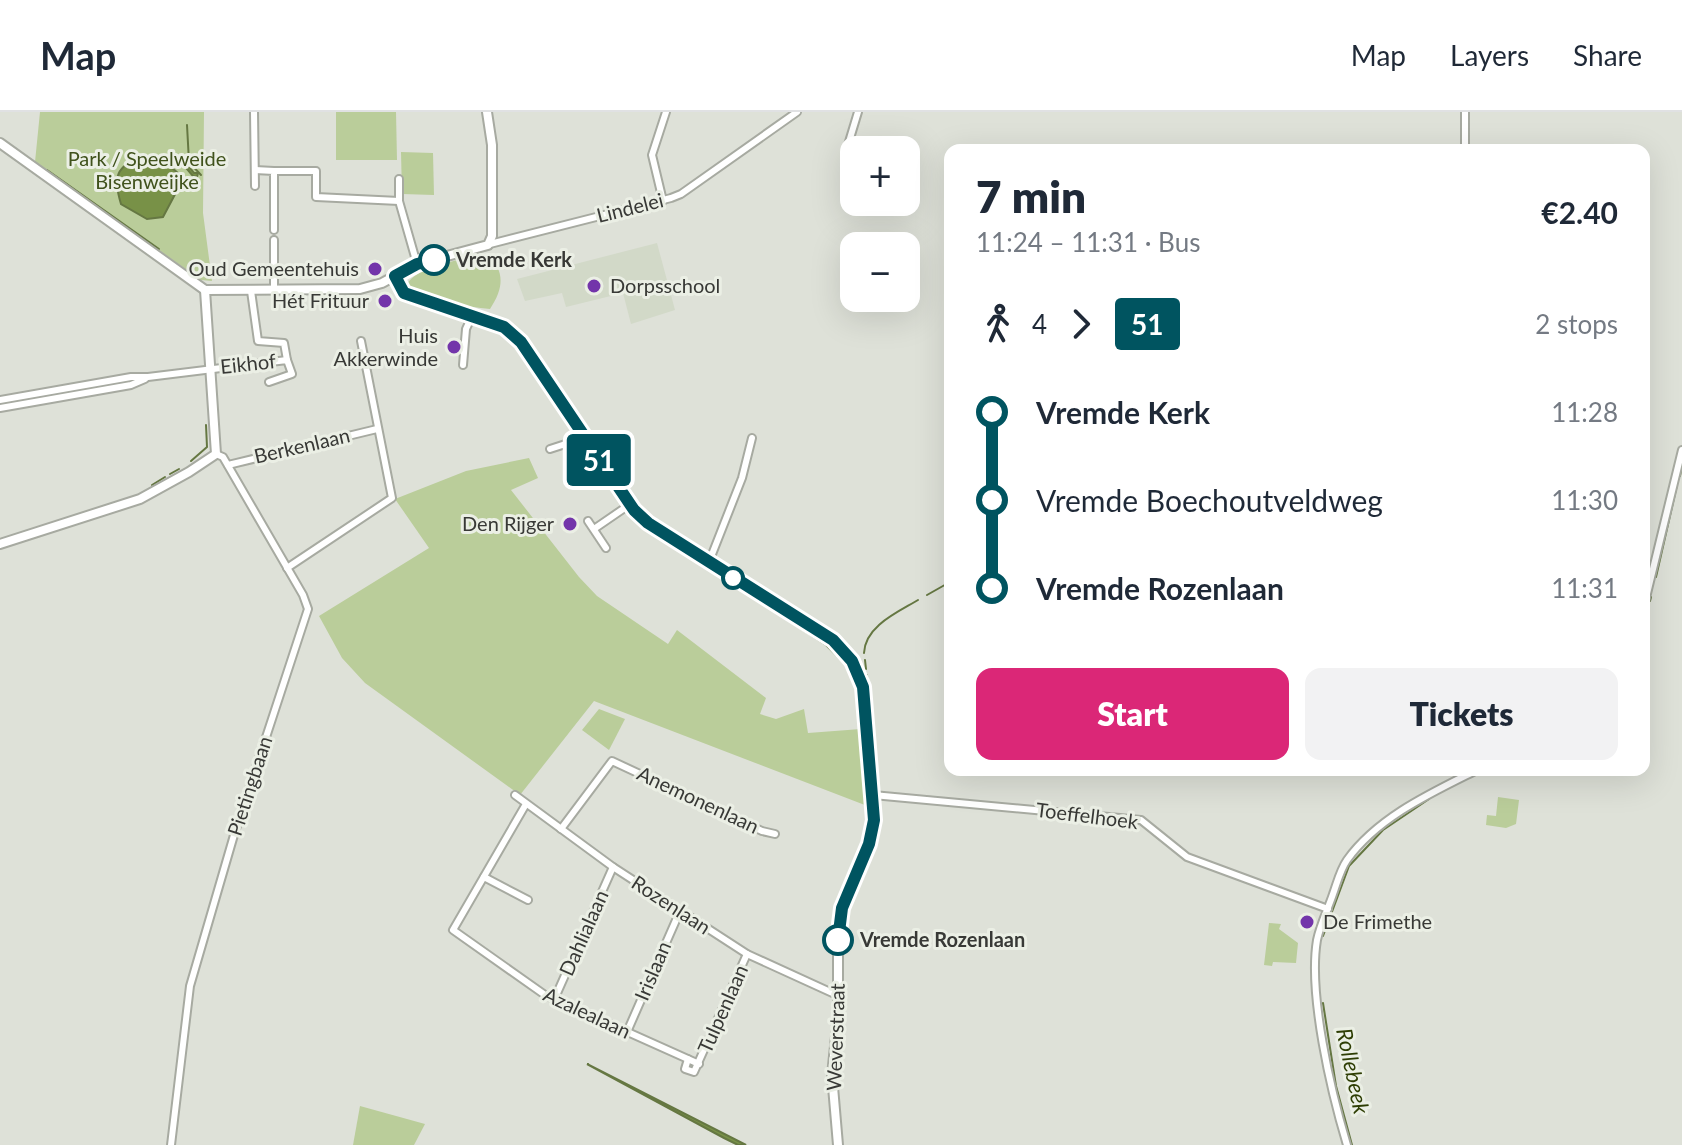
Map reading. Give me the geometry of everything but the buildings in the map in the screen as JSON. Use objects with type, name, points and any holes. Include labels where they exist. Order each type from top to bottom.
[{"type":"street","points":[[254,112],[255,186]]},
{"type":"street","points":[[0,143],[205,290],[360,289],[382,283],[417,264],[488,245],[492,236],[492,145],[487,112]]},
{"type":"street","points":[[663,201],[652,155],[666,112]]},
{"type":"street","name":"Lindelei","points":[[488,245],[681,194],[797,112]]},
{"type":"street","points":[[851,136],[858,112]]},
{"type":"street","points":[[1465,112],[1465,144]]},
{"type":"street","points":[[255,170],[316,171],[316,197],[399,201]]},
{"type":"street","points":[[274,171],[274,230]]},
{"type":"street","points":[[399,179],[399,201],[417,264]]},
{"type":"street","points":[[274,240],[274,291]]},
{"type":"street","points":[[395,276],[404,293],[472,316],[466,329],[463,365]]},
{"type":"street","points":[[0,544],[140,499],[216,454],[205,290]]},
{"type":"street","name":"Eikhof","points":[[251,291],[258,341],[284,343],[292,374],[269,382]]},
{"type":"street","name":"Weverstraat","points":[[472,316],[504,327],[521,342],[629,505],[648,523],[833,640],[852,661],[863,687],[873,795],[873,833],[842,908],[838,940],[839,996],[832,1075],[838,1145]]},
{"type":"street","points":[[287,568],[392,498],[361,341]]},
{"type":"street","name":"Eikhof","points":[[52,395],[131,377],[287,360]]},
{"type":"street","points":[[0,400],[52,395]]},
{"type":"street","points":[[0,408],[52,395]]},
{"type":"street","name":"Berkenlaan","points":[[228,465],[377,429]]},
{"type":"street","points":[[550,449],[584,438]]},
{"type":"street","points":[[709,562],[742,478],[752,438]]},
{"type":"street","points":[[1650,581],[1682,450]]},
{"type":"street","name":"Pietingbaan","points":[[171,1145],[190,986],[234,835],[308,609],[228,465],[223,457],[216,454]]},
{"type":"street","points":[[594,529],[629,505]]},
{"type":"street","points":[[588,521],[606,548]]},
{"type":"street","name":"Anemonenlaan","points":[[561,829],[612,761],[762,831],[775,834]]},
{"type":"street","points":[[1347,1145],[1335,1106],[1317,999],[1318,939],[1346,861],[1398,813],[1466,776]]},
{"type":"street","name":"Rozenlaan","points":[[515,795],[613,867],[747,954],[839,996]]},
{"type":"street","name":"Toeffelhoek","points":[[873,795],[1141,820],[1187,857],[1328,909]]},
{"type":"street","points":[[526,804],[484,877],[528,900]]},
{"type":"street","name":"Dahlialaan","points":[[554,1000],[613,867]]},
{"type":"street","name":"Azalealaan","points":[[484,877],[453,930],[554,1000],[688,1059],[685,1069],[694,1072],[699,1064]]},
{"type":"street","name":"Irislaan","points":[[627,1032],[680,911]]},
{"type":"street","name":"Tulpenlaan","points":[[699,1064],[747,954]]},
{"type":"shaded area","points":[[144,157],[161,163],[178,161],[181,161],[198,173],[197,177],[193,176],[182,163],[171,162],[169,165],[180,175],[181,183],[163,217],[147,219],[121,204],[117,187],[119,174],[127,164]]},
{"type":"shaded area","name":"Dorpsschool","points":[[657,243],[675,310],[631,324],[623,293],[566,307],[562,293],[525,301],[517,279]]},
{"type":"shaded area","points":[[587,1064],[746,1145],[738,1145],[724,1138]]},
{"type":"green space","name":"Park / Speelweide Bisenweijke","points":[[40,112],[204,112],[203,213],[212,281],[201,280],[35,162]]},
{"type":"green space","points":[[336,112],[396,112],[397,160],[336,160]]},
{"type":"green space","points":[[401,152],[433,153],[434,195],[402,194]]},
{"type":"green space","points":[[488,254],[501,280],[490,309],[434,299],[407,285],[412,278],[430,268]]},
{"type":"green space","points":[[529,458],[538,478],[511,490],[597,596],[668,644],[677,630],[766,698],[760,714],[776,719],[804,709],[808,733],[861,729],[870,807],[594,701],[520,795],[365,683],[342,658],[319,616],[429,548],[395,499],[466,471]]},
{"type":"green space","points":[[599,709],[625,719],[609,750],[582,730]]},
{"type":"green space","points":[[1498,797],[1519,800],[1516,824],[1506,828],[1486,825],[1487,815],[1496,816]]},
{"type":"green space","points":[[1269,923],[1281,924],[1279,929],[1298,943],[1296,963],[1273,962],[1272,966],[1264,965]]},
{"type":"green space","points":[[360,1106],[425,1124],[414,1145],[353,1145]]},
{"type":"waterway","points":[[187,125],[189,162],[201,175]]},
{"type":"waterway","points":[[47,170],[159,249]]},
{"type":"waterway","points":[[61,393],[130,380]]},
{"type":"waterway","points":[[0,403],[39,397]]},
{"type":"waterway","points":[[191,461],[207,447],[206,425]]},
{"type":"waterway","name":"Rollebeek","points":[[1680,476],[1682,465]]},
{"type":"waterway","points":[[170,474],[179,469]]},
{"type":"waterway","points":[[152,485],[165,477]]},
{"type":"waterway","name":"Rollebeek","points":[[1656,577],[1677,485]]},
{"type":"waterway","points":[[927,595],[944,585]]},
{"type":"waterway","name":"Rollebeek","points":[[1650,601],[1651,597]]},
{"type":"waterway","points":[[864,653],[866,643],[876,628],[918,600]]},
{"type":"waterway","points":[[765,605],[826,645],[845,664]]},
{"type":"waterway","points":[[865,660],[866,669]]},
{"type":"waterway","points":[[867,675],[868,692]]},
{"type":"waterway","points":[[869,699],[870,706]]},
{"type":"waterway","points":[[871,713],[872,728]]},
{"type":"waterway","points":[[872,736],[874,757]]},
{"type":"waterway","points":[[874,762],[875,766]]},
{"type":"waterway","points":[[875,772],[876,785]]},
{"type":"waterway","name":"Rollebeek","points":[[1323,936],[1349,866],[1383,830],[1429,799]]},
{"type":"waterway","name":"Rollebeek","points":[[1323,1003],[1336,1086],[1352,1145]]},
{"type":"bus line","name":"51","points":[[434,260],[417,264],[395,276],[404,293],[504,327],[521,342],[634,510],[648,523],[833,640],[852,661],[863,687],[874,820],[873,833],[842,908],[838,940]]},
{"type":"place","name":"Vremde Kerk","points":[[434,260]]},
{"type":"place","name":"Oud Gemeentehuis","points":[[375,269]]},
{"type":"place","name":"Dorpsschool","points":[[594,286]]},
{"type":"place","name":"Hét Frituur","points":[[385,301]]},
{"type":"place","name":"Huis Akkerwinde","points":[[454,347]]},
{"type":"place","name":"Den Rijger","points":[[570,524]]},
{"type":"place","name":"De Frimethe","points":[[1307,922]]},
{"type":"place","name":"Vremde Rozenlaan","points":[[838,940]]}]
